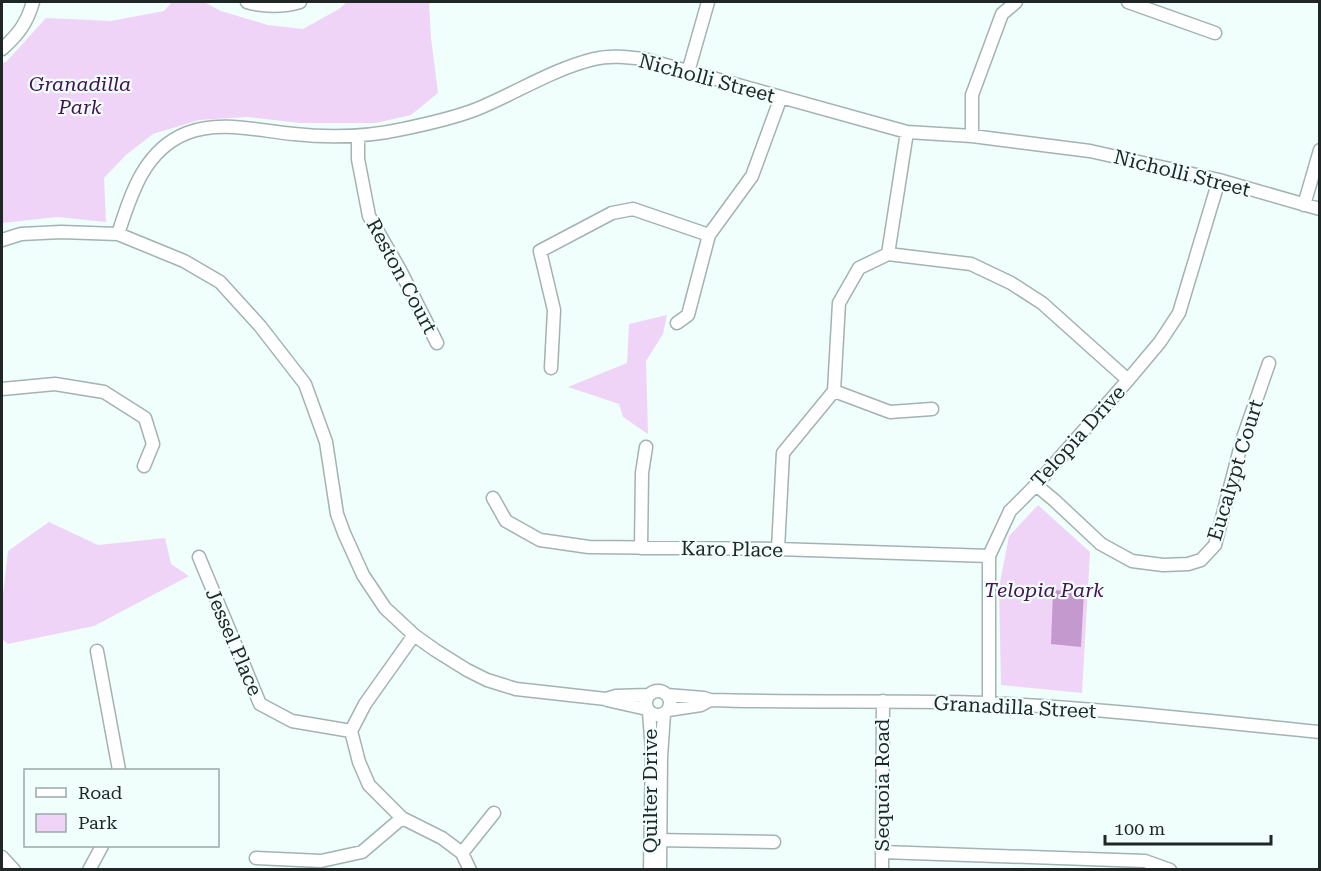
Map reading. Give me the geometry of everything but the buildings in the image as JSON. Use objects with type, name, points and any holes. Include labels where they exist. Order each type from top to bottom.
[{"type":"street","points":[[2,49],[18,35],[29,17],[33,2]]},
{"type":"street","points":[[247,2],[258,5],[290,5],[300,2]]},
{"type":"street","points":[[688,72],[708,2]]},
{"type":"street","points":[[972,136],[972,95],[1002,14],[1016,2]]},
{"type":"street","points":[[1128,2],[1215,33]]},
{"type":"street","name":"Nicholli Street","points":[[118,234],[129,201],[146,165],[164,146],[186,133],[208,127],[255,129],[296,135],[358,137],[404,129],[475,110],[570,67],[596,59],[621,56],[644,59],[907,132],[972,136],[1090,151],[1219,180],[1320,209]]},
{"type":"street","points":[[677,323],[688,315],[709,234],[753,176],[781,97]]},
{"type":"street","points":[[888,254],[907,132]]},
{"type":"street","name":"Reston Court","points":[[358,137],[358,159],[369,216],[400,270],[437,343]]},
{"type":"street","points":[[1304,205],[1320,150]]},
{"type":"street","name":"Telopia Drive","points":[[989,703],[989,556],[1010,511],[1128,381],[1160,342],[1179,313],[1219,180]]},
{"type":"street","points":[[551,368],[554,310],[540,251],[612,213],[633,208],[709,234]]},
{"type":"street","points":[[2,240],[21,234],[61,232],[118,234],[184,261],[220,282],[261,326],[305,384],[326,442],[338,514],[352,554],[385,608],[414,635],[467,670],[487,680],[516,689],[606,699],[657,715],[666,712],[670,702],[667,694],[656,691],[648,695],[616,696],[606,699]]},
{"type":"street","points":[[778,549],[783,453],[834,391],[839,303],[859,268],[888,254],[971,264],[1011,283],[1042,303],[1128,381]]},
{"type":"street","name":"Eucalypt Court","points":[[1036,485],[1101,544],[1132,561],[1163,565],[1188,564],[1201,560],[1215,545],[1242,441],[1269,363]]},
{"type":"street","points":[[2,389],[55,384],[104,392],[145,418],[153,444],[144,466]]},
{"type":"street","points":[[834,391],[890,412],[932,409]]},
{"type":"street","points":[[641,548],[642,473],[646,447]]},
{"type":"street","name":"Karo Place","points":[[493,498],[506,521],[540,540],[589,547],[778,549],[989,556]]},
{"type":"street","name":"Jessel Place","points":[[199,557],[261,704],[292,721],[351,731]]},
{"type":"street","points":[[414,635],[364,704],[351,731],[359,762],[369,784],[402,818],[442,838],[462,854],[470,870]]},
{"type":"street","points":[[98,651],[119,769]]},
{"type":"street","name":"Granadilla Street","points":[[667,694],[710,700],[785,703],[883,701],[989,703],[1320,732]]},
{"type":"street","points":[[648,695],[645,701],[648,711]]},
{"type":"street","name":"Granadilla Street","points":[[666,712],[701,705],[710,700]]},
{"type":"street","name":"Sequoia Road","points":[[882,870],[883,701]]},
{"type":"street","name":"Quilter Drive","points":[[648,711],[652,751],[655,840],[660,870]]},
{"type":"street","name":"Quilter Drive","points":[[650,870],[655,840],[666,712]]},
{"type":"street","points":[[462,854],[494,813]]},
{"type":"street","points":[[256,858],[321,861],[362,852],[402,818]]},
{"type":"street","points":[[655,840],[774,842]]},
{"type":"street","points":[[89,870],[101,847]]},
{"type":"street","points":[[882,852],[1030,863],[1145,861],[1170,870]]},
{"type":"street","points":[[2,857],[14,870]]},
{"type":"green space","name":"Granadilla Park","points":[[172,2],[204,2],[221,11],[268,25],[303,29],[347,2],[429,2],[438,93],[411,115],[376,123],[300,123],[248,117],[199,120],[153,134],[126,155],[104,178],[106,222],[57,217],[2,223],[2,63],[6,62],[46,18],[111,21],[164,11]]},
{"type":"green space","points":[[667,315],[663,334],[646,361],[648,434],[623,417],[619,404],[568,387],[627,363],[629,324]]},
{"type":"green space","name":"Telopia Park","points":[[1038,505],[1090,552],[1082,693],[1001,685],[999,588],[1009,536]]},
{"type":"green space","points":[[49,522],[98,545],[165,538],[171,564],[189,576],[94,626],[8,644],[2,639],[2,603],[8,551]]},
{"type":"shaded area","points":[[1053,590],[1084,592],[1081,647],[1051,644]]}]
